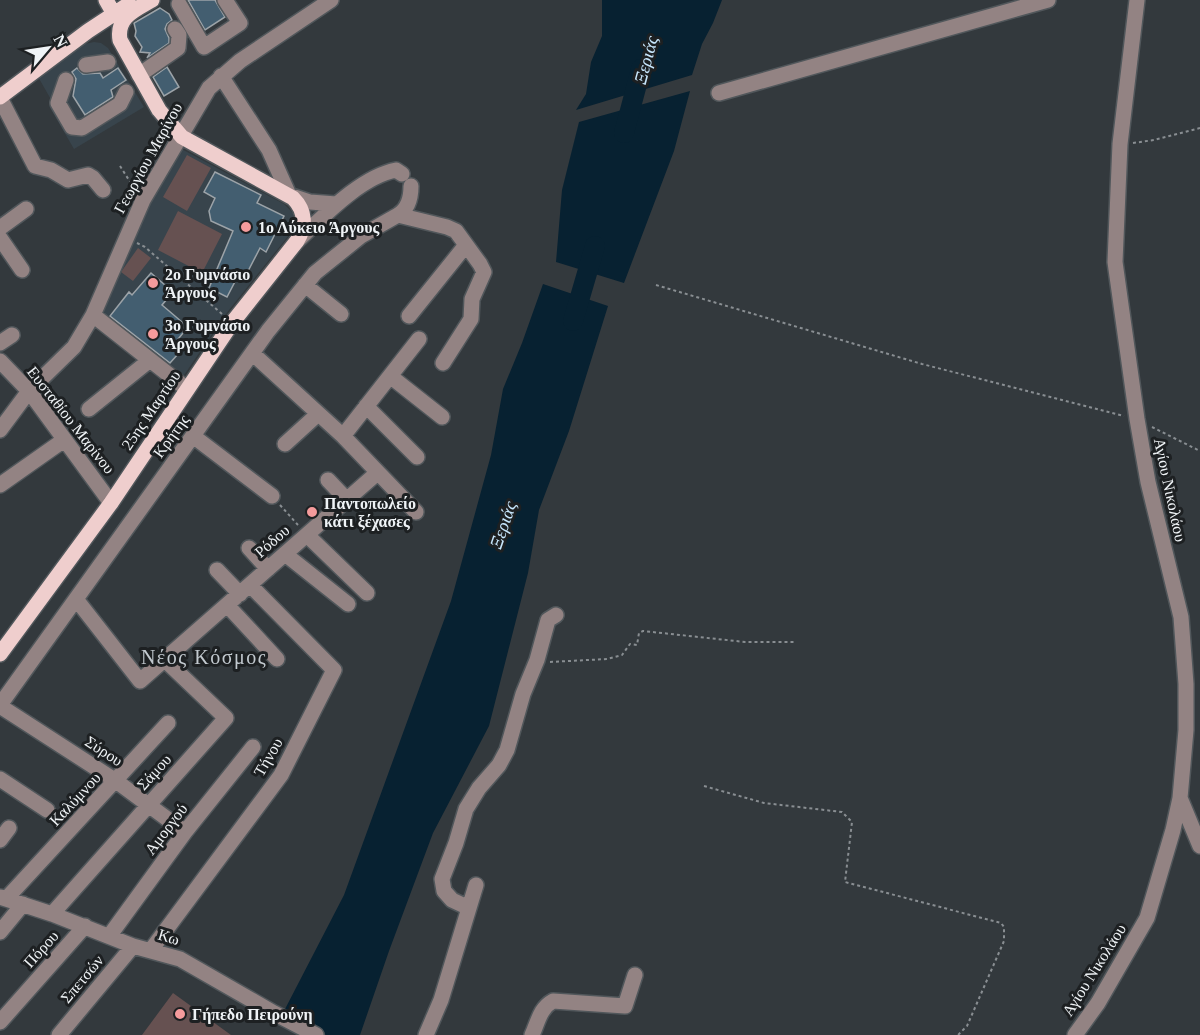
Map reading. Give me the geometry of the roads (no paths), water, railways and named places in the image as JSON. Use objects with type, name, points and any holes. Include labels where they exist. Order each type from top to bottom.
[{"type":"main road","points":[[106,0],[120,15]]},
{"type":"main road","points":[[120,40],[120,15],[136,0]]},
{"type":"main road","points":[[0,97],[93,28],[152,0]]},
{"type":"main road","points":[[93,28],[120,40]]},
{"type":"main road","name":"25ης Μαρτίου","points":[[0,654],[111,503],[232,323],[297,241],[305,221],[297,202],[289,195],[182,137],[159,110],[120,40]]},
{"type":"street","points":[[177,2],[204,47],[240,24],[225,0]]},
{"type":"street","name":"Γεωργίου Μαρίνου","points":[[1,424],[29,391],[74,347],[93,315],[143,200],[182,137],[202,97],[221,76],[240,61],[331,0]]},
{"type":"street","points":[[720,93],[1048,0]]},
{"type":"street","name":"Αγίου Νικολάου","points":[[1075,1035],[1098,1003],[1147,918],[1180,798],[1186,730],[1186,684],[1181,617],[1148,482],[1115,262],[1119,144],[1137,0]]},
{"type":"street","points":[[139,75],[178,48],[179,35],[175,28]]},
{"type":"street","points":[[86,65],[108,62]]},
{"type":"street","points":[[221,76],[269,150],[289,195],[310,202],[336,204]]},
{"type":"street","points":[[66,80],[58,103],[72,127],[82,128],[120,104],[126,92]]},
{"type":"street","points":[[0,97],[35,166],[51,170],[68,180],[88,175],[103,190]]},
{"type":"street","points":[[297,241],[336,204],[386,172],[396,170],[407,180],[408,204],[398,215]]},
{"type":"street","points":[[0,228],[26,209]]},
{"type":"street","points":[[398,215],[447,226],[456,231],[484,273],[472,299],[471,319],[443,363]]},
{"type":"street","name":"Κρήτης","points":[[0,706],[252,353],[305,285],[315,273],[362,236],[398,215]]},
{"type":"street","points":[[0,238],[22,270]]},
{"type":"street","points":[[409,316],[466,245]]},
{"type":"street","points":[[305,285],[341,314]]},
{"type":"street","points":[[93,315],[187,389]]},
{"type":"street","points":[[343,436],[419,339]]},
{"type":"street","points":[[252,353],[343,436],[376,474],[416,512]]},
{"type":"street","points":[[90,409],[150,360]]},
{"type":"street","name":"Ευσταθίου Μαρίνου","points":[[0,361],[29,391],[111,503]]},
{"type":"street","points":[[390,376],[442,417]]},
{"type":"street","points":[[366,406],[417,457]]},
{"type":"street","points":[[285,444],[318,414]]},
{"type":"street","points":[[193,436],[272,496]]},
{"type":"street","points":[[0,485],[64,440]]},
{"type":"street","name":"Ρόδου","points":[[76,599],[140,681],[376,474]]},
{"type":"street","points":[[328,480],[346,500]]},
{"type":"street","points":[[306,535],[367,593]]},
{"type":"street","points":[[249,548],[268,569]]},
{"type":"street","points":[[285,554],[348,604]]},
{"type":"street","points":[[217,570],[245,589]]},
{"type":"street","name":"Τήνου","points":[[151,950],[281,775],[334,670],[245,589]]},
{"type":"street","points":[[227,605],[277,659]]},
{"type":"street","points":[[469,908],[452,900],[444,891],[442,879],[466,809],[479,788],[499,765],[507,750],[548,620],[556,615]]},
{"type":"street","name":"Σάμου","points":[[52,914],[226,718],[165,660]]},
{"type":"street","name":"Σύρου","points":[[0,706],[116,781],[185,832]]},
{"type":"street","name":"Καλύμνου","points":[[3,898],[116,781],[168,723]]},
{"type":"street","name":"Αμοργού","points":[[110,935],[185,832],[253,747]]},
{"type":"street","points":[[0,779],[46,810]]},
{"type":"street","points":[[1180,798],[1200,846]]},
{"type":"street","points":[[426,1035],[441,1000],[476,885]]},
{"type":"street","name":"Κω","points":[[3,898],[86,926],[133,946],[180,959],[316,1035]]},
{"type":"street","points":[[0,932],[23,904]]},
{"type":"street","name":"Πόρου","points":[[0,1022],[86,926]]},
{"type":"street","name":"Σπετσών","points":[[59,1035],[133,946]]},
{"type":"street","points":[[532,1035],[541,1012],[553,1001],[624,1006],[635,975]]},
{"type":"water","points":[[602,0],[722,0],[702,44],[692,75],[576,110],[586,94],[591,62],[602,36]]},
{"type":"water","points":[[690,91],[674,151],[624,283],[556,262],[562,190],[579,122]]},
{"type":"water","points":[[543,284],[608,306],[569,431],[539,510],[528,573],[489,726],[433,833],[360,1035],[326,1035],[284,1011],[344,895],[451,601],[491,455],[503,389]]},
{"type":"waterway","name":"Ξεριάς","points":[[624,133],[641,69]]},
{"type":"waterway","name":"Ξεριάς","points":[[573,321],[595,246]]},
{"type":"place","name":"1ο Λύκειο Άργους","points":[[246,227]]},
{"type":"place","name":"2ο Γυμνάσιο Άργους","points":[[153,283]]},
{"type":"place","name":"3ο Γυμνάσιο Άργους","points":[[153,334]]},
{"type":"place","name":"Παντοπωλείο κάτι ξέχασες","points":[[312,512]]},
{"type":"place","name":"Γήπεδο Πειρούνη","points":[[180,1014]]},
{"type":"district","name":"Νέος Κόσμος","points":[[204,657]]}]
